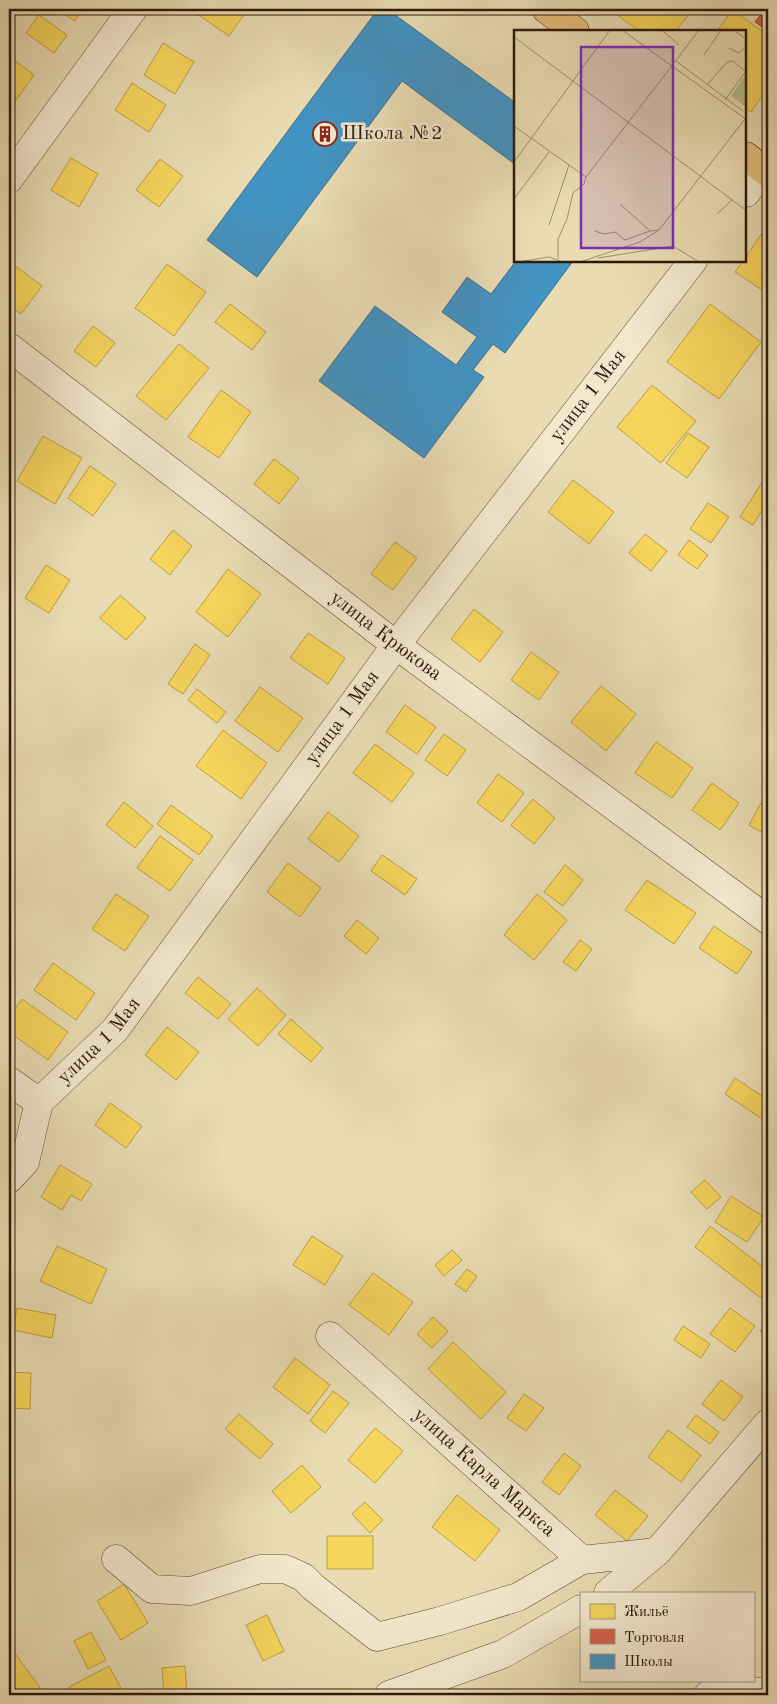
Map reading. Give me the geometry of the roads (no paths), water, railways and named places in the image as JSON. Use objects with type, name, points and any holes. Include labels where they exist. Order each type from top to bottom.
[{"type":"main road","points":[[546,9],[575,30]]},
{"type":"street","points":[[9,179],[133,9]]},
{"type":"street","points":[[747,191],[762,165]]},
{"type":"street","name":"улица 1 Мая","points":[[9,1179],[25,1162],[39,1102],[114,1030],[396,645],[692,262]]},
{"type":"street","name":"улица Крюкова","points":[[9,347],[396,645],[768,920]]},
{"type":"street","points":[[9,1081],[39,1102]]},
{"type":"street","name":"улица Карла Маркса","points":[[330,1336],[582,1560]]},
{"type":"street","points":[[609,1592],[657,1552],[768,1423]]},
{"type":"street","points":[[116,1559],[152,1589],[190,1591],[260,1569],[284,1569],[302,1576],[377,1638],[518,1597],[582,1560],[657,1552]]},
{"type":"street","points":[[389,1695],[503,1654],[580,1610]]},
{"type":"street","points":[[708,1695],[768,1691]]},
{"type":"place","name":"Школа №2","points":[[325,134]]}]
